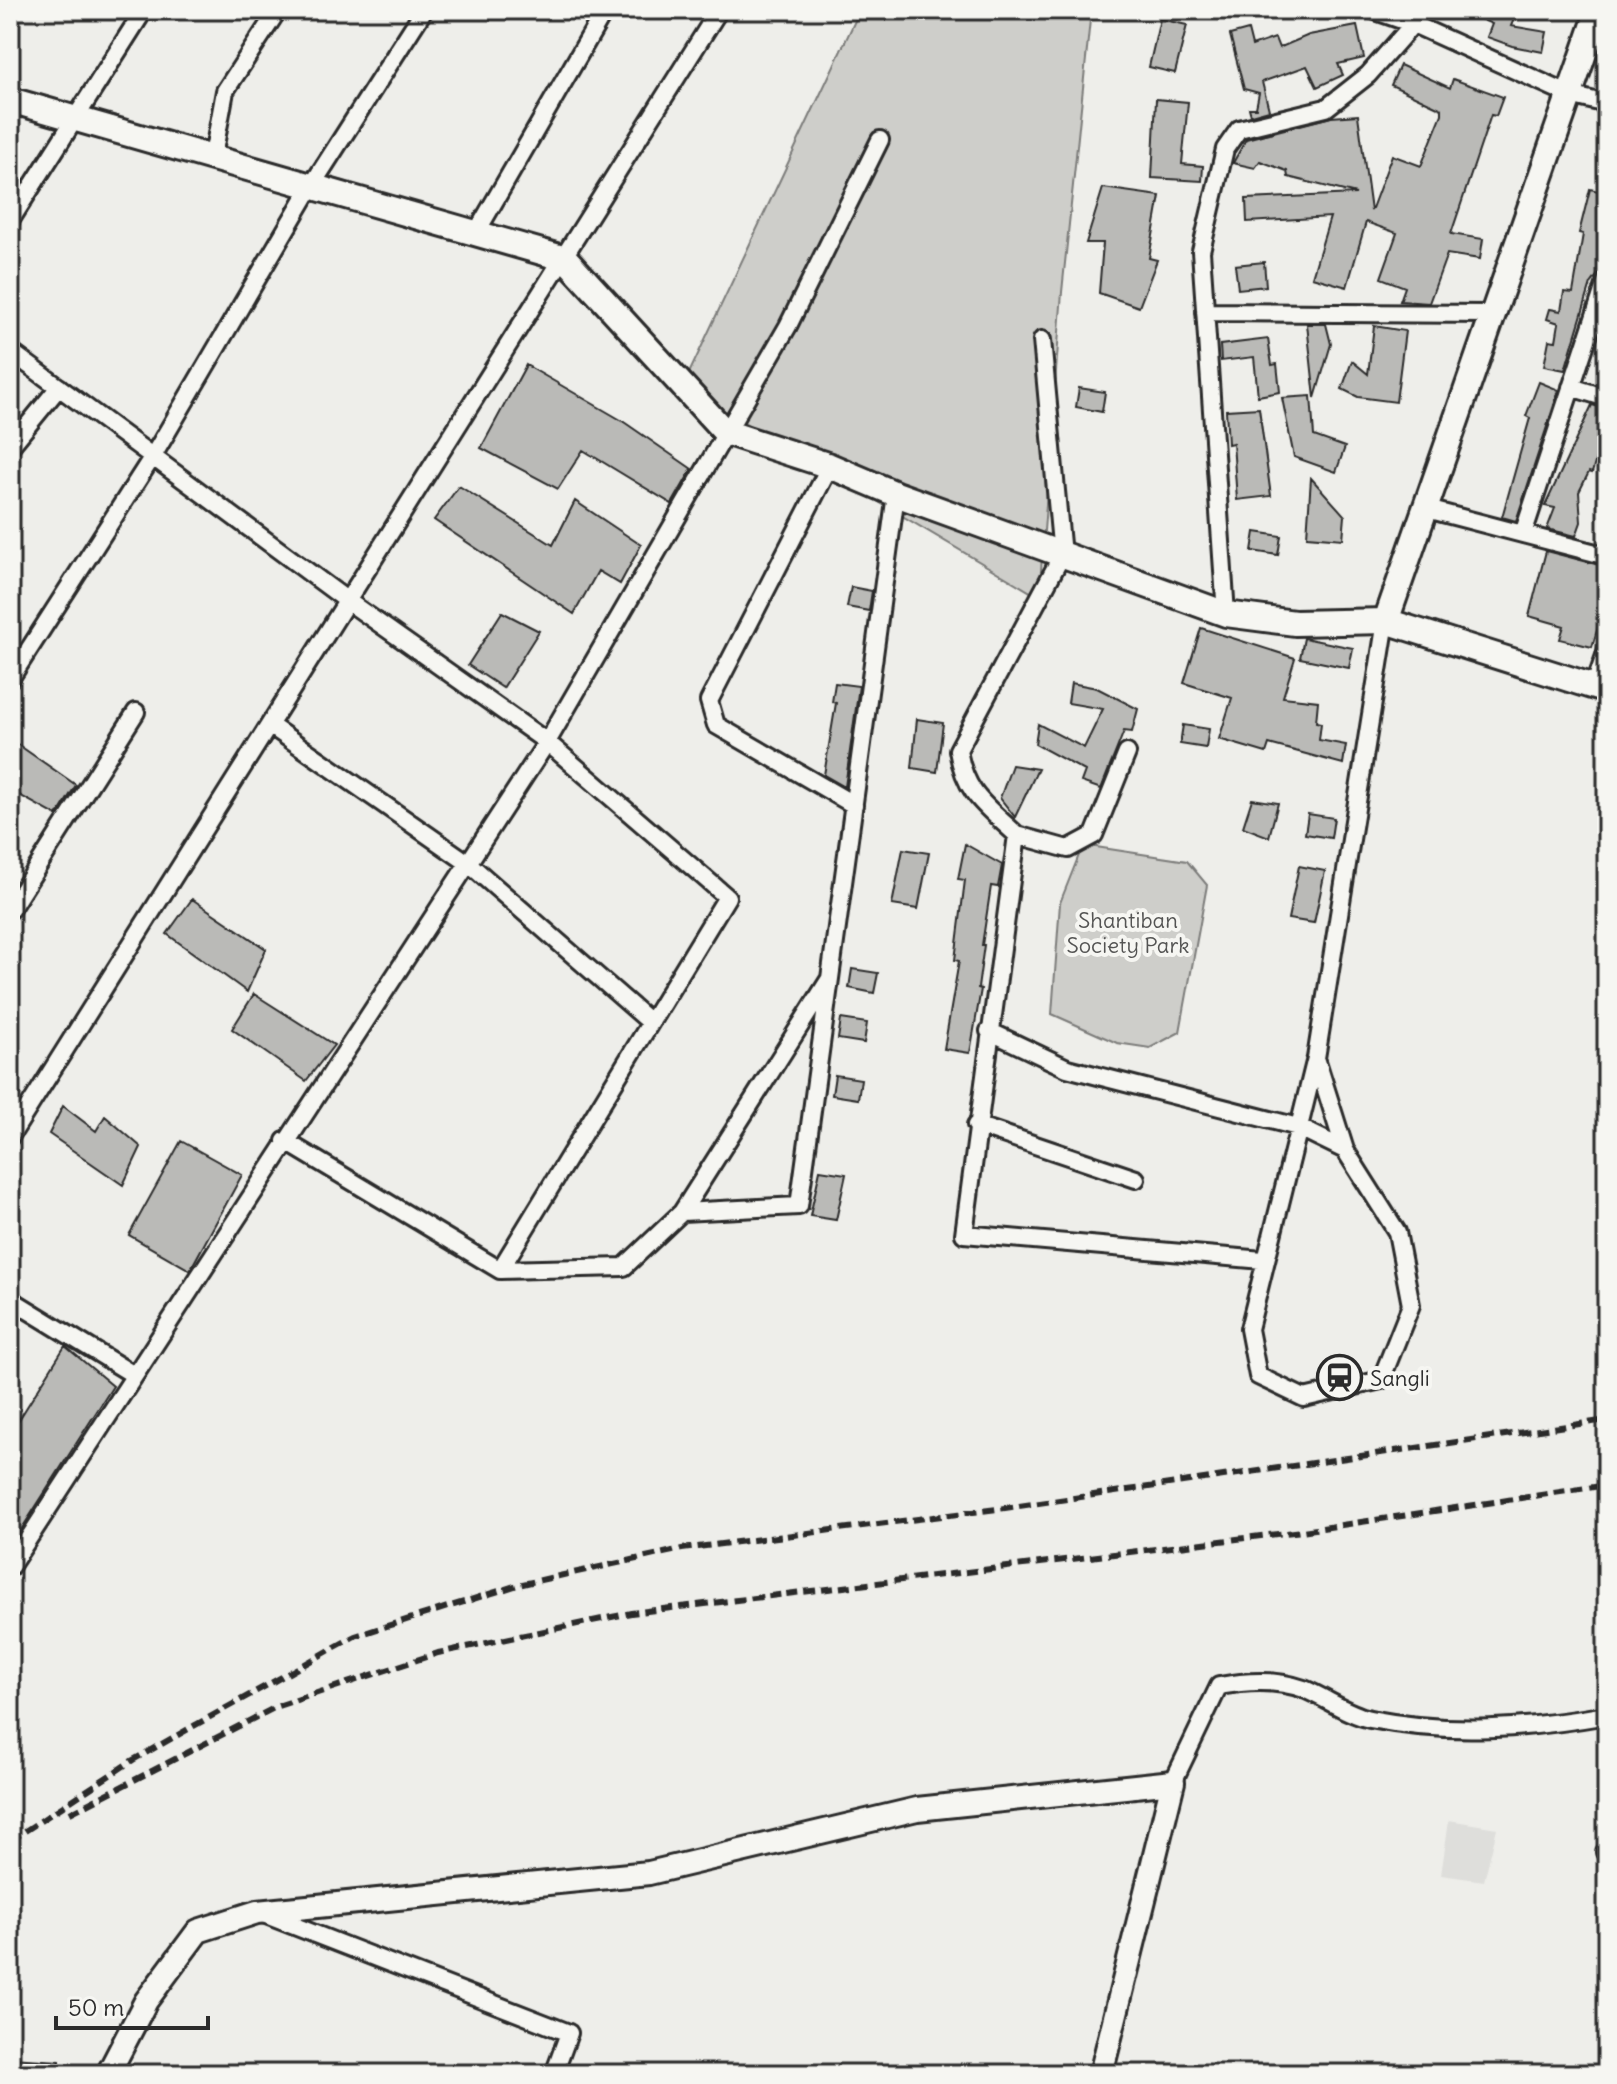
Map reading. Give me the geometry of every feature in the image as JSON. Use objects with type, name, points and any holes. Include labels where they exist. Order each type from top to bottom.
[{"type":"main road","points":[[1386,621],[1599,10]]},
{"type":"main road","points":[[10,100],[566,259],[725,432],[830,466],[896,494],[1226,614],[1295,623],[1386,621],[1600,689]]},
{"type":"street","points":[[10,221],[144,10]]},
{"type":"street","points":[[213,156],[225,91],[278,10]]},
{"type":"street","points":[[10,679],[153,456],[312,185],[424,10]]},
{"type":"street","points":[[476,233],[605,10]]},
{"type":"street","points":[[10,1137],[566,259],[719,10]]},
{"type":"street","points":[[1373,10],[1413,24],[1570,95],[1607,104]]},
{"type":"street","points":[[1226,614],[1201,251],[1225,149],[1239,129],[1326,108],[1368,75],[1413,24]]},
{"type":"street","points":[[10,1567],[547,742],[788,326],[880,140]]},
{"type":"street","points":[[1523,534],[1606,283]]},
{"type":"street","points":[[1205,312],[1491,314]]},
{"type":"street","points":[[1042,340],[1062,555],[958,750],[962,776],[979,799],[1017,835],[1068,849],[1094,835],[1127,753]]},
{"type":"street","points":[[10,351],[349,602],[547,742],[727,897],[500,1270]]},
{"type":"street","points":[[10,447],[59,387]]},
{"type":"street","points":[[1571,387],[1607,398]]},
{"type":"street","points":[[830,466],[709,701],[716,725],[854,805]]},
{"type":"street","points":[[682,1212],[799,1206],[896,494]]},
{"type":"street","points":[[1427,509],[1607,556]]},
{"type":"street","points":[[1316,1058],[1345,1150],[1397,1232],[1411,1305],[1381,1380],[1304,1398],[1258,1376],[1249,1329],[1263,1260],[1316,1058],[1386,621]]},
{"type":"street","points":[[1600,689],[1607,650]]},
{"type":"street","points":[[10,910],[136,712]]},
{"type":"street","points":[[271,726],[468,863],[650,1022]]},
{"type":"street","points":[[1017,835],[976,1125],[964,1234],[1263,1260]]},
{"type":"street","points":[[285,1141],[500,1270],[624,1267],[682,1212],[832,975]]},
{"type":"street","points":[[989,1031],[1067,1068],[1298,1127],[1345,1150]]},
{"type":"street","points":[[976,1125],[1136,1179]]},
{"type":"street","points":[[10,1299],[134,1375]]},
{"type":"street","points":[[1101,2074],[1173,1782],[1219,1686],[1251,1681],[1301,1688],[1365,1718],[1427,1730],[1548,1725],[1607,1715]]},
{"type":"street","points":[[110,2073],[146,2001],[198,1931],[257,1912],[649,1873],[917,1809],[1173,1782]]},
{"type":"street","points":[[257,1912],[569,2033],[554,2074]]},
{"type":"shaded area","points":[[1449,1820],[1497,1828],[1484,1881],[1441,1875]]},
{"type":"green space","points":[[860,10],[1091,10],[1062,292],[1039,597],[683,386]]},
{"type":"green space","name":"Shantiban Society Park","points":[[1083,845],[1187,861],[1207,885],[1180,1032],[1150,1048],[1117,1043],[1052,1014],[1060,903]]},
{"type":"building","points":[[1460,10],[1518,10],[1511,26],[1547,32],[1543,52],[1487,37],[1492,24]]},
{"type":"building","points":[[1160,19],[1187,25],[1175,73],[1149,67]]},
{"type":"building","points":[[1357,26],[1364,58],[1338,64],[1343,75],[1317,87],[1307,66],[1262,82],[1269,110],[1251,115],[1249,108],[1256,108],[1259,93],[1244,89],[1230,35],[1248,30],[1252,46],[1275,38],[1279,48],[1309,35]]},
{"type":"building","points":[[1400,65],[1450,88],[1453,79],[1503,97],[1496,116],[1491,115],[1451,234],[1483,239],[1480,259],[1447,254],[1429,303],[1400,301],[1405,287],[1381,278],[1397,233],[1366,222],[1347,287],[1312,277],[1330,217],[1247,222],[1246,199],[1356,194],[1288,177],[1287,171],[1260,161],[1255,168],[1233,163],[1246,139],[1331,117],[1358,115],[1371,211],[1392,155],[1421,166],[1442,114],[1442,109],[1391,85]]},
{"type":"building","points":[[1156,99],[1188,102],[1182,164],[1203,166],[1202,181],[1152,178]]},
{"type":"building","points":[[1103,188],[1160,196],[1149,258],[1157,260],[1139,307],[1099,293],[1103,243],[1086,243]]},
{"type":"building","points":[[1590,189],[1607,193],[1607,232],[1601,270],[1591,284],[1565,370],[1544,366],[1549,340],[1556,341],[1559,323],[1547,319],[1550,309],[1561,311],[1564,292],[1573,293],[1583,234],[1579,233]]},
{"type":"building","points":[[1264,262],[1266,286],[1238,289],[1235,265]]},
{"type":"building","points":[[1307,324],[1326,324],[1331,344],[1315,398]]},
{"type":"building","points":[[1374,326],[1405,331],[1396,402],[1358,397],[1342,389],[1352,361],[1368,374]]},
{"type":"building","points":[[1268,339],[1272,365],[1277,364],[1280,392],[1258,396],[1254,357],[1221,361],[1220,345]]},
{"type":"building","points":[[526,365],[621,420],[692,469],[672,504],[583,450],[558,489],[481,448]]},
{"type":"building","points":[[1539,382],[1559,390],[1516,521],[1502,517],[1530,418],[1526,416]]},
{"type":"building","points":[[1079,388],[1105,392],[1102,412],[1076,407]]},
{"type":"building","points":[[1311,396],[1314,436],[1345,447],[1336,472],[1294,457],[1282,398]]},
{"type":"building","points":[[1592,405],[1606,409],[1604,431],[1592,473],[1589,472],[1579,492],[1581,522],[1576,536],[1547,529],[1555,508],[1545,506]]},
{"type":"building","points":[[1259,408],[1271,496],[1237,500],[1233,443],[1228,444],[1226,410]]},
{"type":"building","points":[[1311,478],[1345,516],[1343,539],[1307,536]]},
{"type":"building","points":[[459,486],[553,545],[575,501],[641,545],[620,584],[598,571],[574,614],[434,520]]},
{"type":"building","points":[[1255,532],[1281,536],[1278,555],[1252,551]]},
{"type":"building","points":[[1546,551],[1607,567],[1607,597],[1592,647],[1560,639],[1564,626],[1529,616]]},
{"type":"building","points":[[851,587],[872,591],[869,611],[847,607]]},
{"type":"building","points":[[502,612],[539,631],[503,688],[468,665]]},
{"type":"building","points":[[1201,628],[1295,658],[1283,697],[1318,701],[1316,722],[1321,723],[1319,740],[1346,745],[1343,764],[1269,744],[1266,753],[1219,739],[1232,698],[1184,683]]},
{"type":"building","points":[[1304,638],[1353,648],[1349,668],[1300,658]]},
{"type":"building","points":[[835,683],[859,686],[845,787],[824,775],[836,703],[832,702]]},
{"type":"building","points":[[1071,683],[1097,688],[1138,709],[1132,732],[1124,731],[1101,789],[1081,782],[1085,771],[1035,744],[1038,724],[1084,748],[1103,709],[1068,703]]},
{"type":"building","points":[[917,719],[943,723],[937,772],[912,768]]},
{"type":"building","points":[[1183,725],[1209,729],[1206,748],[1180,744]]},
{"type":"building","points":[[10,739],[76,785],[57,816],[10,790]]},
{"type":"building","points":[[1012,765],[1038,769],[1015,817],[1000,798]]},
{"type":"building","points":[[1252,799],[1278,803],[1269,837],[1243,827]]},
{"type":"building","points":[[1308,814],[1334,818],[1331,838],[1305,834]]},
{"type":"building","points":[[965,844],[1002,865],[998,887],[991,886],[982,945],[978,988],[981,989],[970,1053],[944,1049],[959,961],[955,960],[965,880],[958,879]]},
{"type":"building","points":[[903,849],[929,853],[918,909],[892,905]]},
{"type":"building","points":[[1299,866],[1325,871],[1314,923],[1288,919]]},
{"type":"building","points":[[192,899],[266,949],[247,992],[167,934]]},
{"type":"building","points":[[852,969],[878,973],[874,993],[849,988]]},
{"type":"building","points":[[254,994],[334,1045],[306,1081],[232,1029]]},
{"type":"building","points":[[841,1019],[867,1023],[864,1043],[838,1039]]},
{"type":"building","points":[[835,1075],[861,1079],[858,1099],[832,1095]]},
{"type":"building","points":[[63,1106],[96,1131],[105,1116],[141,1147],[123,1185],[49,1134]]},
{"type":"building","points":[[181,1141],[242,1175],[190,1270],[129,1235]]},
{"type":"building","points":[[820,1170],[846,1174],[836,1220],[810,1216]]},
{"type":"building","points":[[65,1346],[113,1386],[10,1547],[10,1434]]},
{"type":"building","points":[[10,2058],[60,2061],[60,2074],[10,2074]]},
{"type":"railway","points":[[10,1841],[133,1760],[355,1636],[518,1585],[682,1549],[1005,1508],[1607,1420]]},
{"type":"railway","points":[[70,1813],[278,1706],[438,1653],[631,1613],[1302,1531],[1607,1485]]},
{"type":"place","name":"Sangli","points":[[1339,1378]]}]
